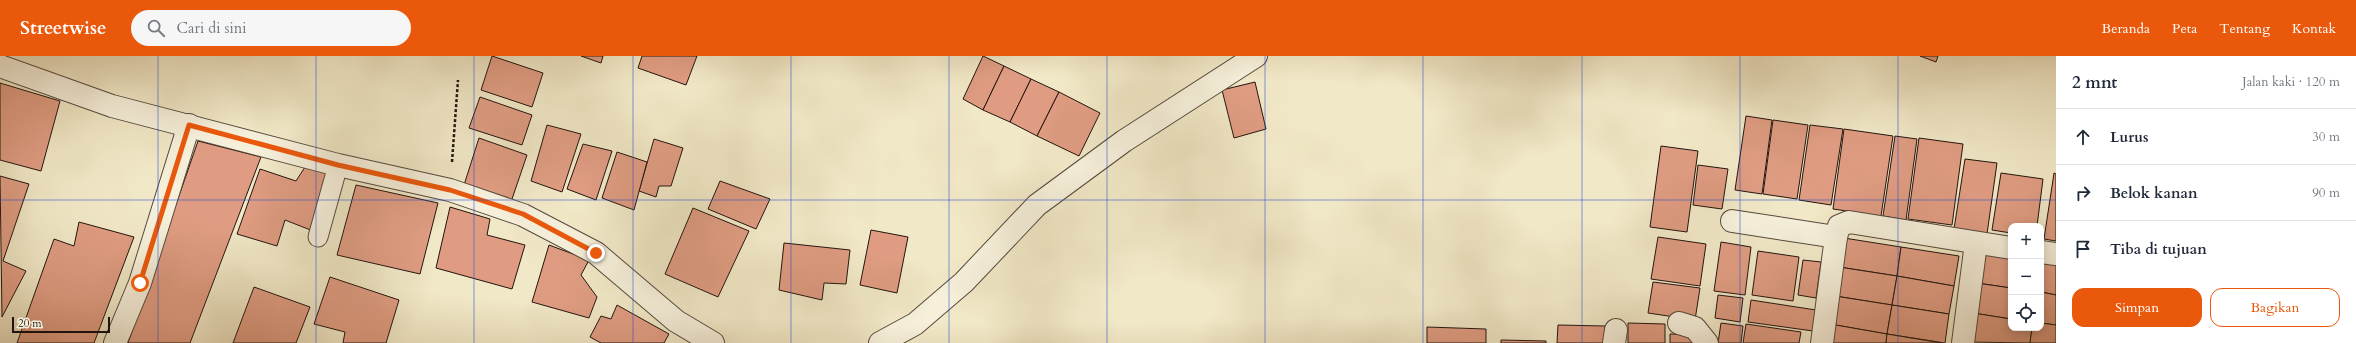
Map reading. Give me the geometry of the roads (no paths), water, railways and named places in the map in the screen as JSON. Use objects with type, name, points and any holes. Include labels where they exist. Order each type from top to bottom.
[{"type":"street","points":[[880,343],[915,324],[964,282],[1037,205],[1124,142],[1256,56]]},
{"type":"street","points":[[0,66],[112,106],[338,165],[450,190],[523,214],[596,253],[676,321],[713,343]]},
{"type":"street","points":[[116,343],[140,283],[189,125]]},
{"type":"street","points":[[1732,222],[1836,237]]},
{"type":"street","points":[[1822,343],[1836,237],[1839,226],[1848,222],[2008,248]]},
{"type":"street","points":[[1963,343],[1976,243]]},
{"type":"street","points":[[2044,252],[2056,254]]},
{"type":"street","points":[[1679,323],[1695,328],[1707,343]]},
{"type":"lane","points":[[318,237],[338,165]]}]
